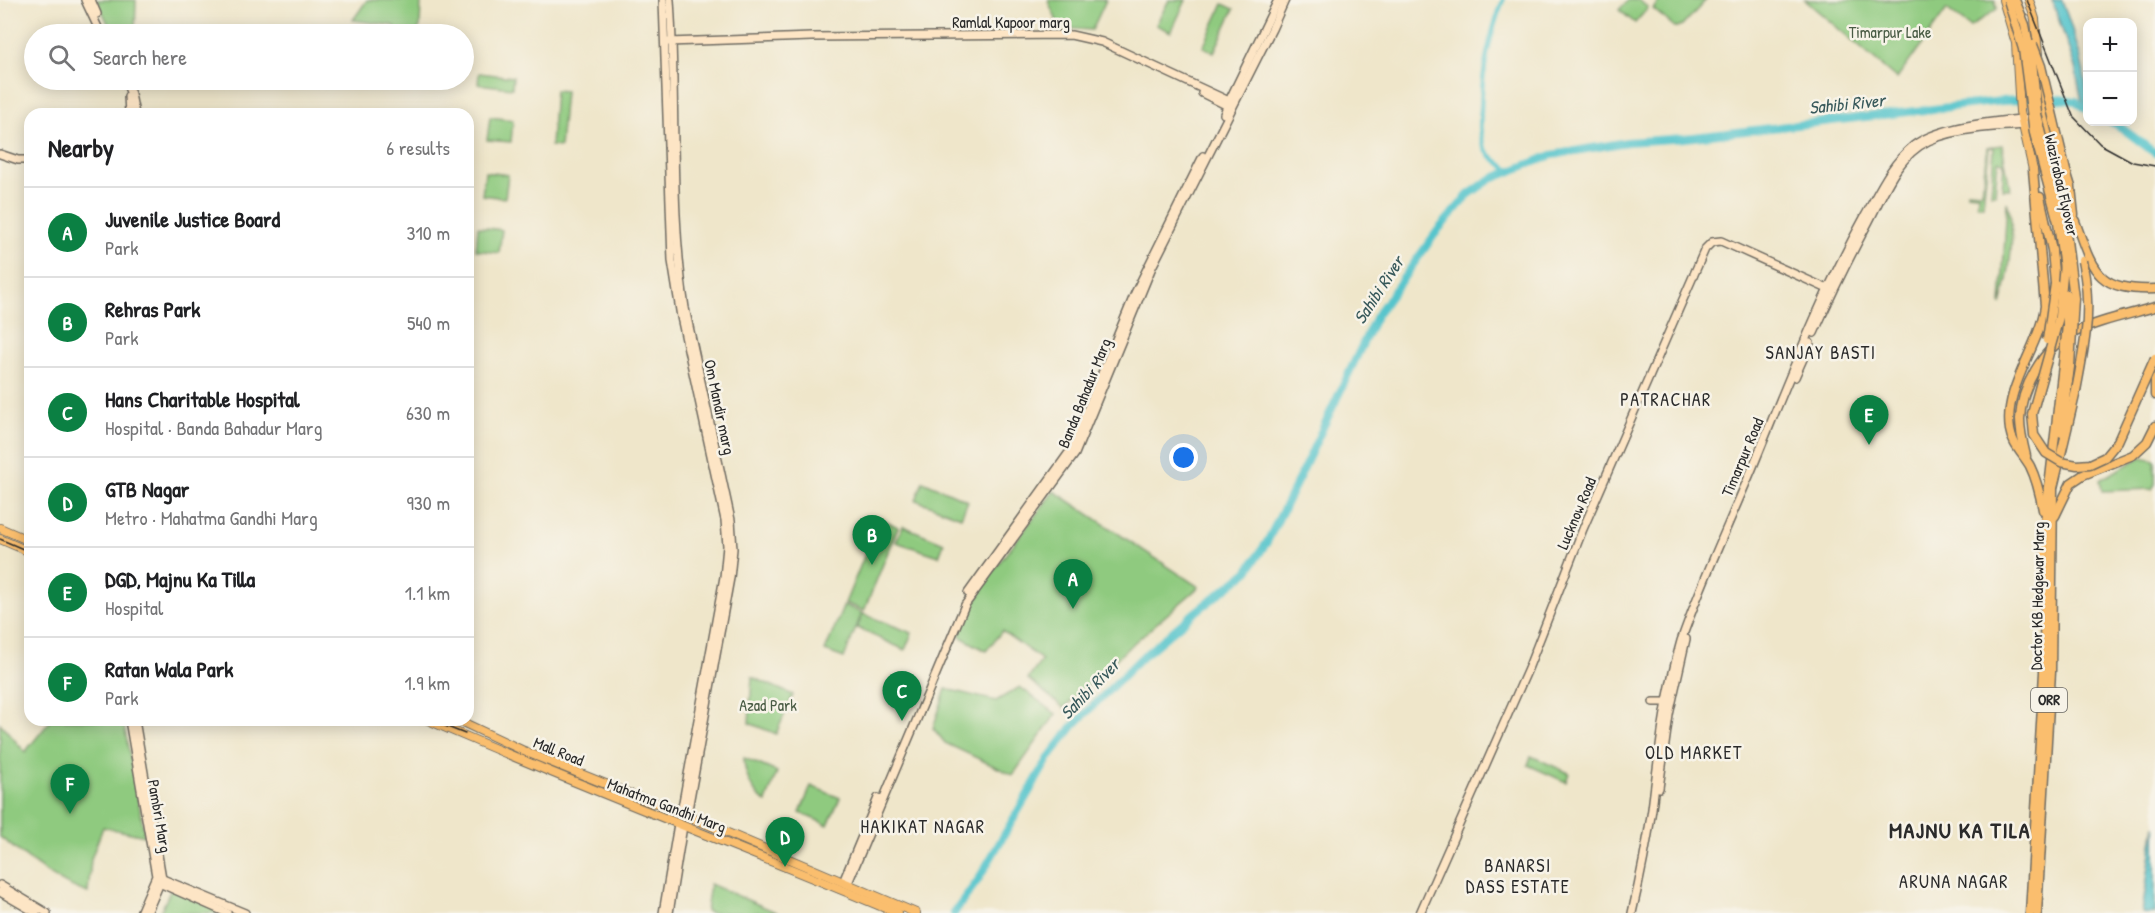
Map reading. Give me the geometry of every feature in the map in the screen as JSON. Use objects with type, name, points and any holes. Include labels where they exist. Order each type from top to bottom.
[{"type":"highway","name":"Wazirabad Flyover","points":[[2008,1],[2025,25],[2033,69],[2037,114],[2064,218],[2071,264],[2074,311],[2049,522]]},
{"type":"highway","name":"Wazirabad Flyover","points":[[2008,1],[2020,34],[2034,133],[2058,222],[2064,264],[2067,305],[2061,452]]},
{"type":"highway","name":"Doctor KB Hedgewar Marg","points":[[2025,25],[2041,66],[2071,188],[2074,218],[2085,260],[2089,310],[2076,391],[2061,452],[2049,522],[2044,672],[2030,913]]},
{"type":"highway","points":[[2033,170],[2052,250],[2055,284],[2053,308],[2031,420],[2039,445],[2049,456],[2061,462],[2077,465],[2090,464],[2105,456],[2115,446],[2155,358]]},
{"type":"highway","name":"ORR","points":[[2033,170],[2045,306],[2041,323],[2015,390],[2010,421],[2012,438],[2029,465],[2039,488],[2049,522]]},
{"type":"highway","points":[[2085,260],[2100,276],[2115,286],[2155,290]]},
{"type":"highway","points":[[2038,390],[2059,317],[2064,264]]},
{"type":"highway","points":[[2029,465],[2022,441],[2020,417],[2026,389],[2040,363],[2053,347],[2071,334],[2155,307]]},
{"type":"highway","points":[[2155,368],[2155,395]]},
{"type":"highway","points":[[2049,522],[2067,489],[2076,478],[2126,458],[2143,446],[2155,426]]},
{"type":"highway","name":"Doctor KB Hedgewar Marg","points":[[2037,913],[2051,661],[2049,522]]},
{"type":"main road","points":[[2029,0],[2035,19]]},
{"type":"main road","points":[[2036,0],[2035,19],[2045,121],[2074,218]]},
{"type":"main road","points":[[2008,1],[2009,22],[2016,43],[2017,81],[2022,119]]},
{"type":"main road","points":[[2009,22],[2035,19]]},
{"type":"main road","points":[[2016,43],[2037,40]]},
{"type":"main road","name":"ORR","points":[[2022,119],[2033,170]]},
{"type":"main road","points":[[0,528],[24,538]]},
{"type":"main road","points":[[0,539],[24,549]]},
{"type":"main road","name":"Mahatma Gandhi Marg","points":[[442,726],[897,913]]},
{"type":"main road","name":"Mall Road","points":[[471,726],[650,802],[657,802],[704,825],[916,913]]},
{"type":"main road","points":[[506,754],[510,744]]},
{"type":"street","points":[[86,0],[97,24]]},
{"type":"street","points":[[91,0],[102,24]]},
{"type":"street","name":"Om Mandir marg","points":[[663,0],[669,43]]},
{"type":"street","name":"Om Mandir marg","points":[[669,0],[672,261],[681,317],[705,415],[723,511],[726,556],[684,814]]},
{"type":"street","name":"Banda Bahadur Marg","points":[[846,883],[959,606],[1067,457],[1081,433],[1152,267],[1231,104],[1278,0]]},
{"type":"street","name":"Banda Bahadur Marg","points":[[1231,104],[1285,0]]},
{"type":"street","name":"Ramlal Kapoor marg","points":[[669,43],[1072,39],[1099,45],[1231,104]]},
{"type":"street","points":[[126,90],[128,108]]},
{"type":"street","points":[[128,90],[134,108]]},
{"type":"street","name":"Timarpur Road","points":[[1634,913],[1673,669],[1686,627],[1830,290],[1894,173],[1920,147],[1944,136],[2022,119],[2045,121]]},
{"type":"street","points":[[0,154],[24,160]]},
{"type":"street","name":"Lucknow Road","points":[[1420,913],[1528,669],[1583,529],[1702,253],[1712,242],[1721,241],[1830,290]]},
{"type":"street","name":"Timarpur Road","points":[[1634,913],[1653,834],[1669,715],[1687,637],[1830,290]]},
{"type":"street","points":[[1653,702],[1667,702]]},
{"type":"street","name":"Pambri Marg","points":[[131,726],[137,747]]},
{"type":"street","name":"Pambri Marg","points":[[135,726],[158,880]]},
{"type":"street","points":[[663,913],[681,825]]},
{"type":"street","points":[[669,913],[681,825]]},
{"type":"street","points":[[140,913],[158,880]]},
{"type":"street","points":[[147,913],[158,880]]},
{"type":"street","points":[[158,880],[227,913]]},
{"type":"street","points":[[158,880],[245,913]]},
{"type":"street","points":[[0,885],[47,913]]},
{"type":"street","points":[[0,892],[36,913]]},
{"type":"green space","points":[[97,0],[136,0],[135,24],[108,24]]},
{"type":"green space","points":[[367,0],[421,0],[420,24],[381,24],[353,20]]},
{"type":"green space","points":[[1049,0],[1106,0],[1092,30],[1060,28]]},
{"type":"green space","points":[[1169,0],[1186,0],[1171,32],[1156,25]]},
{"type":"green space","points":[[1628,0],[1639,0],[1648,8],[1635,23],[1619,10]]},
{"type":"green space","points":[[1660,0],[1706,0],[1682,26],[1676,28],[1653,9]]},
{"type":"green space","name":"Timarpur Lake","points":[[1805,0],[1995,0],[1997,9],[1970,27],[1947,9],[1897,79]]},
{"type":"green space","points":[[1223,4],[1234,9],[1214,52],[1203,47]]},
{"type":"green space","points":[[479,73],[513,77],[512,88],[478,84]]},
{"type":"green space","points":[[555,90],[565,91],[560,147],[551,146]]},
{"type":"green space","points":[[490,117],[513,120],[511,142],[487,140]]},
{"type":"green space","points":[[2002,145],[2010,189],[2002,189],[2004,162],[1998,161],[1995,194],[1991,194],[1994,148],[1989,147],[1983,205],[1977,205],[1978,194],[1967,193],[1967,191],[1982,192],[1987,147]]},
{"type":"green space","points":[[485,172],[508,175],[505,198],[482,195]]},
{"type":"green space","points":[[2007,202],[2012,239],[2007,281],[2001,305]]},
{"type":"green space","points":[[478,227],[502,230],[499,253],[476,250]]},
{"type":"green space","points":[[2141,457],[2155,460],[2155,484],[2152,489],[2102,491],[2100,480]]},
{"type":"green space","points":[[923,481],[968,501],[961,517],[916,500]]},
{"type":"green space","points":[[1054,491],[1199,587],[1129,647],[1064,708],[1028,679],[1042,660],[1002,631],[986,651],[959,636],[986,580]]},
{"type":"green space","points":[[880,518],[898,527],[864,611],[845,603]]},
{"type":"green space","points":[[903,526],[944,543],[939,556],[896,542]]},
{"type":"green space","points":[[844,605],[862,613],[844,658],[825,651]]},
{"type":"green space","points":[[863,614],[912,633],[905,650],[857,628]]},
{"type":"green space","name":"Azad Park","points":[[752,677],[793,695],[776,734],[749,723]]},
{"type":"green space","points":[[1020,687],[1056,714],[1013,775],[945,743],[933,728],[946,689],[996,701]]},
{"type":"green space","points":[[0,723],[25,752],[46,726],[124,726],[145,836],[103,827],[91,859],[88,893],[53,876],[0,837]]},
{"type":"green space","points":[[1531,756],[1569,773],[1566,782],[1528,765]]},
{"type":"green space","points":[[744,758],[777,772],[766,802],[750,783],[745,770]]},
{"type":"green space","points":[[811,786],[840,798],[828,825],[800,813]]},
{"type":"green space","points":[[710,884],[778,913],[712,913],[706,911]]},
{"type":"green space","points":[[171,889],[227,913],[160,913]]},
{"type":"water","points":[[2052,0],[2062,0],[2071,25],[2083,69],[2083,102],[2075,67]]},
{"type":"water","points":[[2155,825],[2155,913],[2142,913]]},
{"type":"waterway","points":[[1503,0],[1490,40],[1480,119],[1482,140],[1488,153],[1511,171]]},
{"type":"waterway","name":"Sahibi River","points":[[954,913],[978,880],[1050,756],[1073,726],[1140,659],[1247,572],[1267,542],[1376,316],[1438,230],[1468,195],[1491,179],[1552,155],[1627,142],[1685,138],[2002,101],[2051,98],[2076,101],[2083,106]]},
{"type":"waterway","name":"Sahibi River","points":[[2118,126],[2155,153]]},
{"type":"railway","points":[[2027,0],[2073,116],[2100,144],[2133,162],[2155,166]]},
{"type":"railway","points":[[0,539],[24,549]]},
{"type":"railway","points":[[445,726],[465,734]]},
{"type":"place","name":"DGD, Majnu Ka Tilla","points":[[1869,445]]},
{"type":"place","name":"Rehras Park","points":[[872,565]]},
{"type":"place","name":"Juvenile Justice Board","points":[[1073,609]]},
{"type":"place","name":"Hans Charitable Hospital","points":[[902,721]]},
{"type":"place","name":"Ratan Wala Park","points":[[70,814]]},
{"type":"place","name":"GTB Nagar","points":[[785,867]]},
{"type":"district","name":"SANJAY BASTI","points":[[1821,353]]},
{"type":"district","name":"PATRACHAR","points":[[1666,400]]},
{"type":"district","name":"OLD MARKET","points":[[1694,753]]},
{"type":"district","name":"HAKIKAT NAGAR","points":[[923,827]]},
{"type":"district","name":"MAJNU KA TILA","points":[[1960,830]]},
{"type":"district","name":"BANARSI DASS ESTATE","points":[[1518,876]]},
{"type":"district","name":"ARUNA NAGAR","points":[[1954,882]]}]
